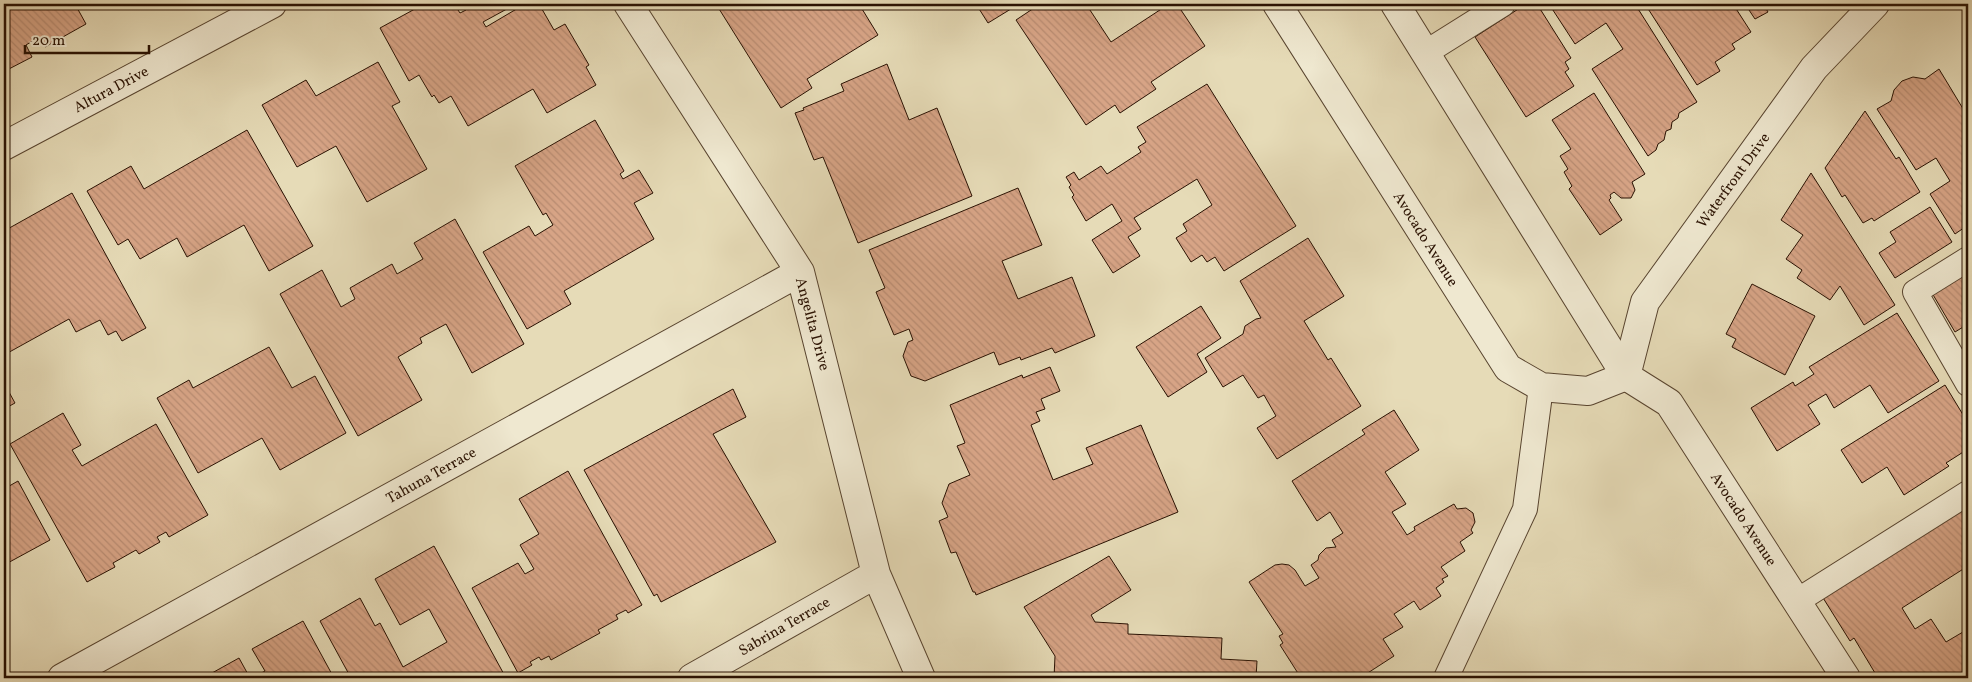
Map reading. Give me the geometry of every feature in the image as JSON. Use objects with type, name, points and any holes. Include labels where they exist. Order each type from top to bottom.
[{"type":"street","name":"Altura Drive","points":[[4,146],[272,4]]},
{"type":"street","name":"Angelita Drive","points":[[628,4],[800,272],[876,574],[921,678]]},
{"type":"street","name":"Avocado Avenue","points":[[1277,4],[1508,368],[1541,388],[1588,391],[1626,376]]},
{"type":"street","name":"Avocado Avenue","points":[[1395,4],[1626,376],[1669,403],[1846,678]]},
{"type":"street","name":"Waterfront Drive","points":[[1626,376],[1645,302],[1814,68],[1876,4]]},
{"type":"street","name":"Tahuna Terrace","points":[[62,678],[800,272]]},
{"type":"street","name":"Sabrina Terrace","points":[[692,678],[876,574]]},
{"type":"lane","points":[[1425,53],[1503,4]]},
{"type":"lane","points":[[1968,259],[1915,292],[1968,384]]},
{"type":"lane","points":[[1446,678],[1525,509],[1541,388]]},
{"type":"lane","points":[[1797,601],[1968,493]]},
{"type":"building","points":[[4,4],[75,4],[86,24],[45,47],[39,37],[26,45],[32,57],[5,71]]},
{"type":"building","points":[[424,4],[454,4],[460,13],[466,10],[463,4],[516,4],[483,22],[486,27],[525,4],[539,4],[554,30],[565,24],[589,65],[586,67],[596,85],[547,113],[533,89],[468,126],[451,96],[439,103],[434,95],[432,97],[419,75],[409,81],[380,28]]},
{"type":"building","points":[[716,4],[859,4],[878,35],[807,79],[812,88],[781,108]]},
{"type":"building","points":[[976,4],[1019,4],[988,23]]},
{"type":"building","points":[[1040,4],[1086,4],[1111,42],[1169,4],[1177,4],[1205,46],[1151,82],[1156,89],[1120,113],[1115,105],[1086,125],[1016,20]]},
{"type":"building","points":[[1526,4],[1537,4],[1571,58],[1565,62],[1569,69],[1565,72],[1574,86],[1526,117],[1475,37]]},
{"type":"building","points":[[1549,4],[1635,4],[1697,102],[1679,113],[1678,118],[1672,122],[1671,129],[1666,131],[1664,140],[1648,156],[1592,69],[1623,49],[1606,23],[1575,44]]},
{"type":"building","points":[[1645,4],[1733,4],[1751,32],[1732,44],[1735,49],[1715,62],[1720,71],[1697,85]]},
{"type":"building","points":[[1745,4],[1770,4],[1765,7],[1768,12],[1755,19]]},
{"type":"building","points":[[378,62],[400,102],[392,106],[427,169],[367,202],[336,146],[297,167],[262,105],[306,80],[316,96]]},
{"type":"building","points":[[887,64],[909,120],[937,108],[972,196],[858,243],[823,157],[814,160],[795,113],[844,91],[841,84]]},
{"type":"building","points":[[1939,69],[1968,117],[1968,225],[1955,234],[1930,194],[1950,181],[1936,158],[1916,170],[1877,109],[1891,101],[1894,90],[1902,81],[1913,77],[1925,79]]},
{"type":"building","points":[[1207,84],[1296,226],[1224,271],[1215,257],[1207,262],[1202,255],[1191,262],[1176,238],[1187,231],[1183,224],[1212,205],[1197,179],[1134,218],[1141,229],[1128,237],[1140,256],[1113,273],[1092,240],[1122,221],[1112,204],[1086,221],[1072,197],[1074,195],[1069,187],[1071,185],[1066,177],[1074,172],[1079,180],[1101,166],[1107,174],[1141,152],[1138,147],[1146,142],[1137,127]]},
{"type":"building","points":[[1594,93],[1645,174],[1632,182],[1635,190],[1631,198],[1621,198],[1614,192],[1610,195],[1611,198],[1609,200],[1622,220],[1600,235],[1569,189],[1572,186],[1564,172],[1568,169],[1560,156],[1571,149],[1552,120]]},
{"type":"building","points":[[1865,111],[1896,159],[1899,157],[1920,192],[1874,221],[1872,218],[1863,223],[1845,195],[1842,197],[1825,168]]},
{"type":"building","points":[[595,120],[624,171],[620,174],[623,179],[639,170],[653,193],[634,203],[654,239],[564,291],[571,304],[527,329],[483,252],[529,226],[535,236],[553,225],[546,213],[543,215],[515,166]]},
{"type":"building","points":[[247,130],[313,246],[269,271],[244,225],[187,257],[177,238],[140,259],[128,239],[118,245],[87,191],[131,166],[144,189]]},
{"type":"building","points":[[1811,173],[1895,305],[1864,325],[1840,286],[1830,300],[1797,278],[1802,270],[1786,259],[1803,235],[1781,220]]},
{"type":"building","points":[[1018,188],[1042,245],[1002,261],[1018,299],[1072,277],[1095,336],[1055,353],[1052,348],[1021,360],[1020,357],[999,365],[994,352],[925,381],[911,376],[903,356],[908,342],[913,340],[909,329],[894,335],[876,292],[885,288],[869,250]]},
{"type":"building","points":[[72,193],[146,328],[122,341],[116,331],[108,335],[100,320],[76,332],[69,319],[4,355],[4,231]]},
{"type":"building","points":[[1930,207],[1952,242],[1895,278],[1879,253],[1896,242],[1890,232]]},
{"type":"building","points":[[455,219],[524,344],[472,373],[446,324],[420,338],[422,343],[398,357],[422,400],[358,436],[280,294],[322,270],[341,307],[355,299],[350,288],[392,264],[397,274],[423,259],[414,243]]},
{"type":"building","points":[[1308,238],[1344,296],[1304,321],[1328,360],[1331,358],[1361,406],[1277,459],[1257,428],[1276,416],[1264,395],[1258,398],[1243,375],[1223,387],[1205,358],[1243,334],[1245,326],[1261,318],[1240,281]]},
{"type":"building","points":[[1968,270],[1968,324],[1955,332],[1932,293]]},
{"type":"building","points":[[1752,284],[1815,316],[1785,375],[1732,347],[1736,339],[1726,334]]},
{"type":"building","points":[[1201,306],[1221,338],[1197,354],[1207,372],[1168,397],[1136,347]]},
{"type":"building","points":[[1897,313],[1939,381],[1888,413],[1870,385],[1834,408],[1826,394],[1808,405],[1820,424],[1777,451],[1751,408],[1793,382],[1795,386],[1814,374],[1809,367]]},
{"type":"building","points":[[269,347],[292,388],[315,376],[346,433],[280,470],[262,438],[198,473],[157,398],[189,380],[193,388]]},
{"type":"building","points":[[1050,367],[1060,391],[1041,399],[1045,409],[1036,412],[1040,421],[1031,425],[1053,480],[1093,464],[1086,448],[1141,425],[1178,512],[976,595],[956,552],[951,553],[939,521],[948,517],[942,503],[949,484],[970,475],[957,446],[965,443],[950,405],[1022,375],[1023,378]]},
{"type":"building","points":[[4,383],[15,403],[4,409]]},
{"type":"building","points":[[1945,385],[1968,423],[1968,449],[1946,463],[1949,466],[1904,495],[1887,467],[1862,483],[1841,450]]},
{"type":"building","points":[[733,389],[746,417],[713,434],[776,542],[661,602],[657,594],[654,596],[584,470]]},
{"type":"building","points":[[1394,410],[1419,450],[1385,472],[1406,504],[1392,512],[1407,535],[1415,530],[1414,527],[1454,504],[1457,509],[1466,508],[1473,513],[1475,522],[1471,530],[1473,533],[1460,542],[1465,551],[1441,567],[1448,576],[1442,579],[1444,582],[1436,588],[1441,596],[1420,610],[1414,601],[1394,614],[1403,627],[1383,639],[1394,656],[1360,678],[1311,678],[1308,674],[1301,678],[1280,645],[1283,643],[1279,636],[1283,634],[1249,582],[1275,565],[1282,564],[1289,565],[1295,570],[1305,586],[1319,578],[1311,565],[1318,560],[1319,555],[1326,548],[1336,547],[1332,540],[1343,533],[1330,512],[1317,521],[1292,481],[1365,434],[1362,430]]},
{"type":"building","points":[[63,413],[81,445],[72,450],[82,466],[156,424],[208,515],[169,537],[166,532],[157,537],[160,542],[139,554],[136,550],[113,563],[115,567],[87,582],[10,444]]},
{"type":"building","points":[[568,471],[642,605],[628,613],[626,610],[616,615],[618,619],[598,630],[600,633],[551,660],[549,656],[541,660],[539,657],[530,662],[532,665],[518,673],[472,588],[518,563],[525,574],[534,569],[520,545],[539,534],[519,499]]},
{"type":"building","points":[[18,481],[50,540],[4,565],[4,489]]},
{"type":"building","points":[[1968,501],[1968,566],[1902,608],[1915,629],[1931,619],[1946,642],[1968,629],[1968,678],[1878,678],[1854,638],[1850,641],[1820,593]]},
{"type":"building","points":[[434,546],[506,678],[351,678],[320,621],[360,598],[375,626],[380,623],[403,667],[447,642],[429,609],[400,625],[375,579]]},
{"type":"building","points":[[1109,556],[1131,590],[1091,615],[1095,622],[1128,624],[1128,634],[1222,638],[1221,659],[1257,661],[1256,678],[1054,678],[1055,656],[1024,607]]},
{"type":"building","points":[[303,621],[334,678],[252,678],[265,671],[252,649]]},
{"type":"building","points":[[239,658],[250,678],[203,678]]}]
